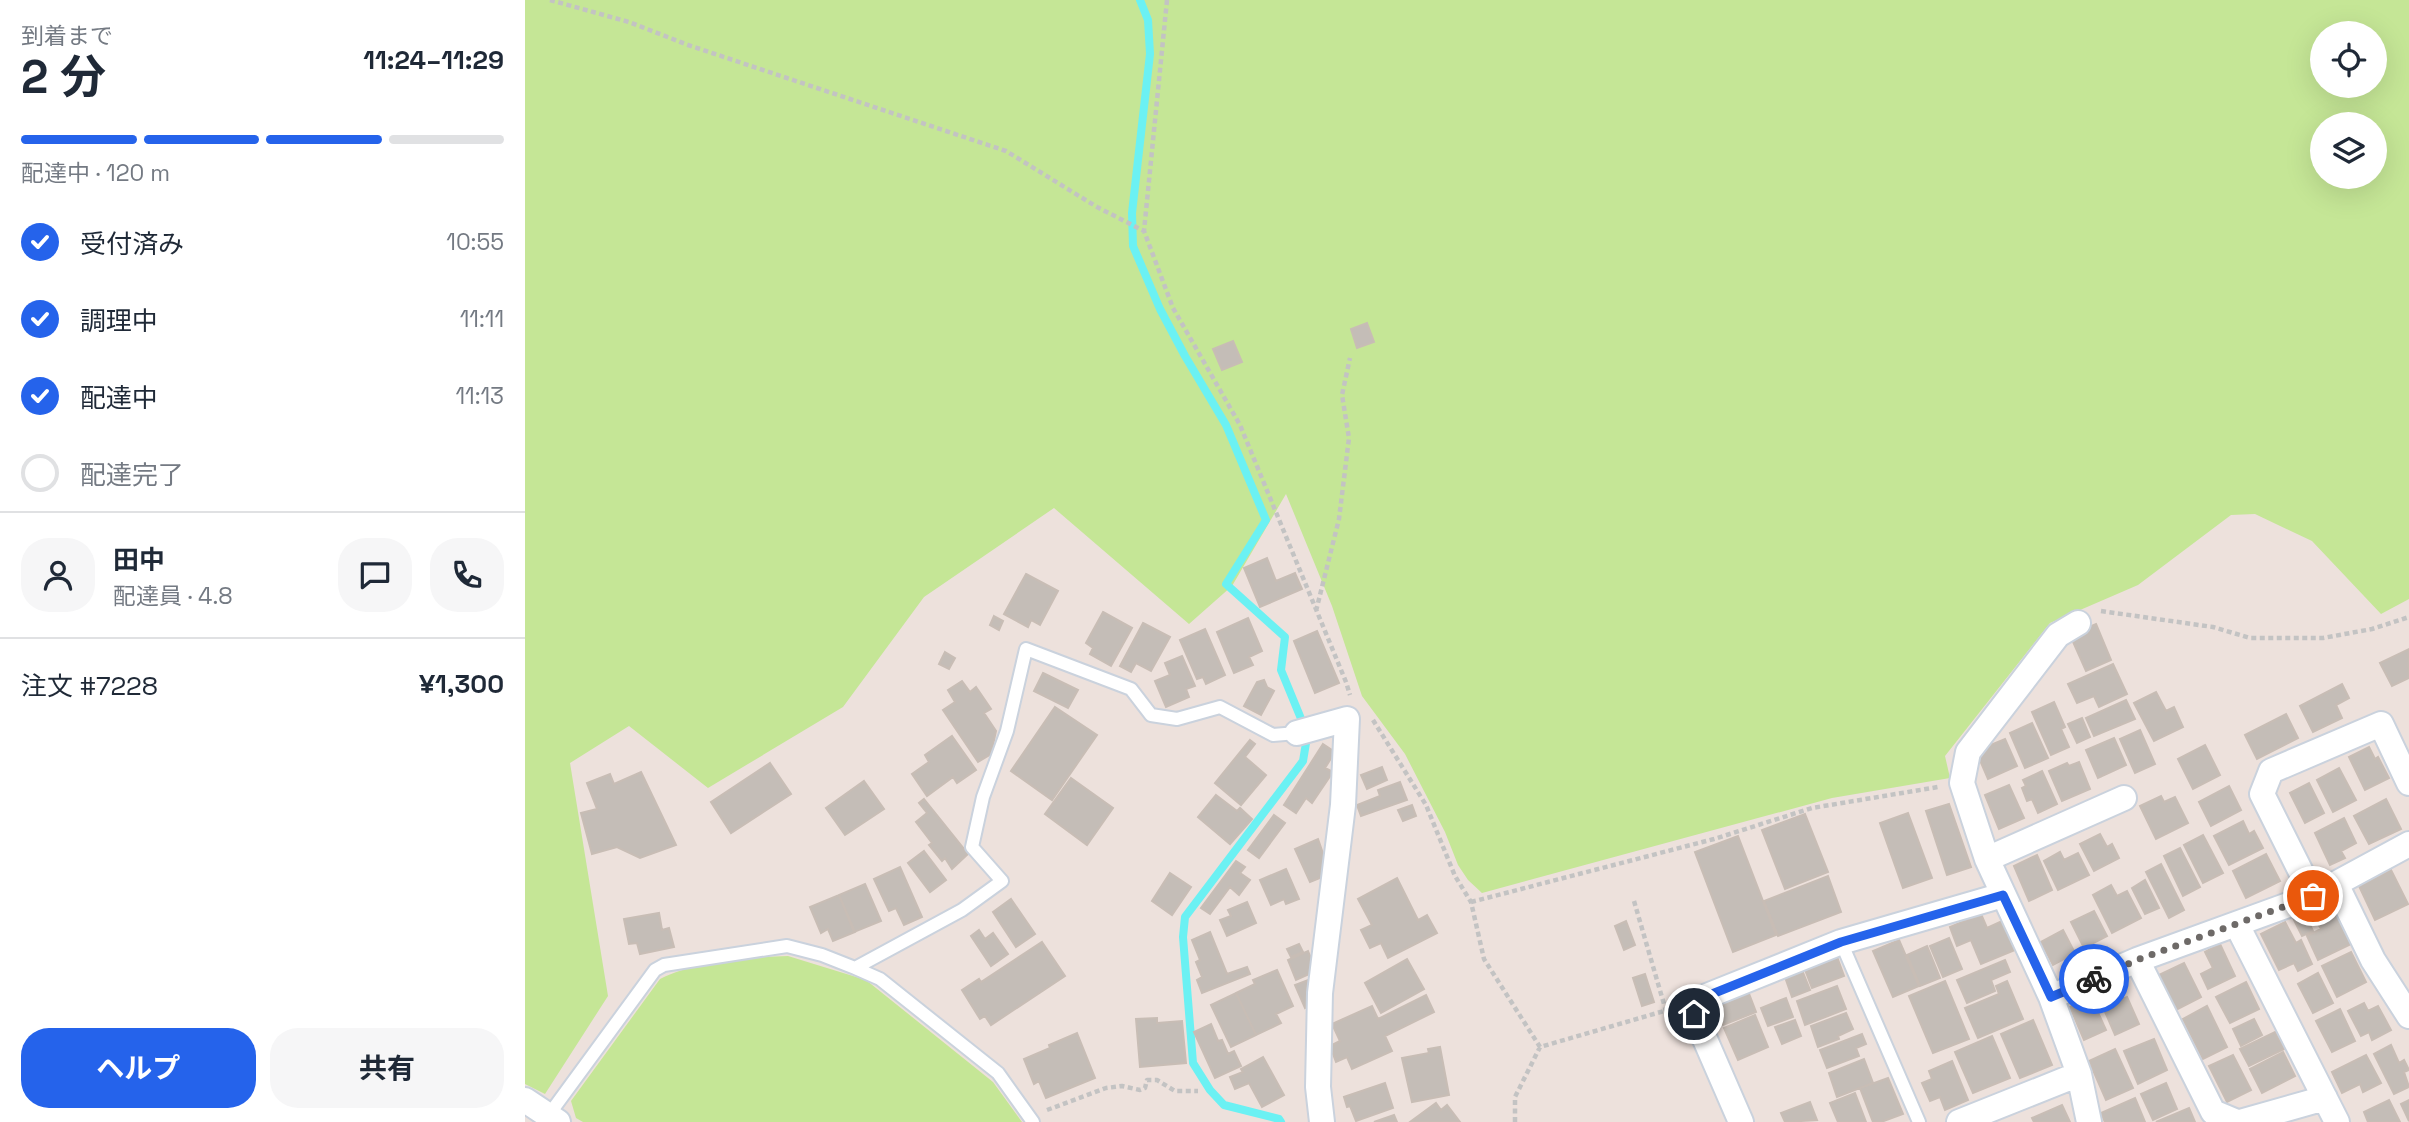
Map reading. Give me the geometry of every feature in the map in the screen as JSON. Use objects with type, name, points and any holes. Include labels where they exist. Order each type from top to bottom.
[{"type":"street","points":[[2078,623],[2057,635],[1968,752],[1962,783],[1987,859],[2051,997],[2079,1074],[2089,1122]]},
{"type":"street","points":[[1306,731],[1346,719],[1343,805],[1320,993],[1318,1087],[1322,1122]]},
{"type":"street","points":[[2313,896],[2262,794],[2271,771],[2381,724],[2409,783]]},
{"type":"street","points":[[1987,859],[2124,798]]},
{"type":"street","points":[[2051,997],[2137,960],[2313,896],[2409,844]]},
{"type":"street","points":[[2336,884],[2373,960],[2409,1016]]},
{"type":"street","points":[[1741,1122],[1694,1014],[1702,998],[1841,942],[2003,895]]},
{"type":"street","points":[[2237,925],[2337,1122]]},
{"type":"street","points":[[2137,960],[2213,1112],[2239,1122],[2325,1098]]},
{"type":"street","points":[[1959,1122],[2079,1074]]},
{"type":"street","points":[[525,1100],[553,1119]]},
{"type":"lane","points":[[855,968],[962,911],[1002,881],[972,847],[983,797],[1007,731],[1026,649],[1131,689],[1151,715],[1177,719],[1220,707],[1273,735],[1306,731]]},
{"type":"lane","points":[[1841,942],[1919,1122]]},
{"type":"lane","points":[[553,1119],[655,970],[664,965],[787,946],[822,955],[880,979],[998,1073],[1031,1119]]},
{"type":"path","points":[[550,0],[629,22],[688,45],[1006,151],[1086,201],[1142,230]]},
{"type":"path","points":[[1167,0],[1142,230],[1173,308],[1240,425],[1346,682],[1352,702],[1346,719]]},
{"type":"path","points":[[1316,611],[1339,519],[1349,438],[1342,395],[1350,358]]},
{"type":"path","points":[[2078,623],[2098,610],[2213,627],[2250,638],[2323,638],[2372,629],[2409,617]]},
{"type":"path","points":[[1372,718],[1426,805],[1455,876],[1471,902],[1484,958],[1540,1047]]},
{"type":"path","points":[[1471,902],[1714,839],[1812,808],[1962,783]]},
{"type":"path","points":[[1634,901],[1666,1011]]},
{"type":"path","points":[[1515,1122],[1515,1097],[1540,1047],[1702,998]]},
{"type":"path","points":[[1031,1119],[1106,1088],[1122,1086],[1140,1090],[1145,1088],[1147,1080],[1157,1080],[1175,1091],[1198,1091]]},
{"type":"green space","points":[[525,0],[2409,0],[2409,599],[2381,614],[2312,541],[2255,514],[2231,515],[2138,585],[2050,623],[1945,756],[1950,778],[1832,798],[1482,893],[1468,880],[1458,865],[1445,832],[1405,754],[1362,696],[1332,606],[1286,494],[1232,586],[1189,624],[1054,508],[924,597],[843,707],[708,788],[629,726],[570,763],[608,996],[545,1094],[525,1084]]},
{"type":"green space","points":[[788,956],[866,980],[993,1082],[1022,1122],[583,1122],[576,1118],[571,1101],[660,979],[705,965],[740,959]]},
{"type":"building","points":[[1367,323],[1374,342],[1357,348],[1351,329]]},
{"type":"building","points":[[1233,341],[1242,362],[1222,370],[1213,349]]},
{"type":"building","points":[[1267,558],[1276,581],[1295,573],[1302,589],[1260,607],[1244,568]]},
{"type":"building","points":[[1026,574],[1058,591],[1040,625],[1031,620],[1028,627],[1004,614]]},
{"type":"building","points":[[1103,612],[1132,628],[1111,666],[1090,654],[1093,648],[1086,643]]},
{"type":"building","points":[[994,616],[1003,621],[999,630],[990,625]]},
{"type":"building","points":[[1248,618],[1262,651],[1249,657],[1253,665],[1234,673],[1217,632]]},
{"type":"building","points":[[1143,623],[1170,637],[1151,671],[1136,663],[1131,672],[1120,666]]},
{"type":"building","points":[[2096,624],[2111,660],[2086,671],[2070,635]]},
{"type":"building","points":[[1205,629],[1225,675],[1206,684],[1203,677],[1197,679],[1180,640]]},
{"type":"building","points":[[1317,631],[1339,683],[1315,693],[1294,641]]},
{"type":"building","points":[[2409,649],[2409,678],[2392,686],[2380,663]]},
{"type":"building","points":[[945,652],[955,658],[949,669],[939,664]]},
{"type":"building","points":[[1182,656],[1195,686],[1186,689],[1189,697],[1166,707],[1155,681],[1170,675],[1165,663]]},
{"type":"building","points":[[2113,664],[2127,694],[2099,707],[2094,696],[2077,703],[2068,684]]},
{"type":"building","points":[[1043,673],[1078,690],[1068,708],[1034,691]]},
{"type":"building","points":[[1264,680],[1267,687],[1274,691],[1261,715],[1244,706],[1257,682]]},
{"type":"building","points":[[962,681],[970,692],[976,687],[991,709],[984,713],[996,731],[991,754],[978,762],[943,710],[955,702],[948,690]]},
{"type":"building","points":[[2342,684],[2349,698],[2336,705],[2342,718],[2313,732],[2300,706]]},
{"type":"building","points":[[2156,692],[2166,711],[2174,707],[2183,727],[2154,741],[2134,703]]},
{"type":"building","points":[[2126,700],[2135,719],[2094,736],[2086,718]]},
{"type":"building","points":[[2054,702],[2065,727],[2061,729],[2069,747],[2051,755],[2032,712]]},
{"type":"building","points":[[1055,707],[1097,735],[1052,800],[1011,771]]},
{"type":"building","points":[[2286,714],[2298,738],[2257,759],[2245,735]]},
{"type":"building","points":[[2082,718],[2090,737],[2077,743],[2068,724]]},
{"type":"building","points":[[2032,723],[2048,758],[2025,768],[2010,733]]},
{"type":"building","points":[[2140,730],[2155,764],[2135,773],[2120,739]]},
{"type":"building","points":[[952,736],[976,770],[957,783],[953,777],[927,796],[912,774],[929,762],[925,755]]},
{"type":"building","points":[[2114,738],[2126,765],[2098,778],[2086,750]]},
{"type":"building","points":[[2005,739],[2017,766],[1988,779],[1976,751]]},
{"type":"building","points":[[1250,740],[1255,744],[1245,757],[1266,775],[1241,805],[1215,783]]},
{"type":"building","points":[[1323,744],[1335,752],[1325,768],[1333,772],[1312,803],[1306,798],[1296,813],[1284,805]]},
{"type":"building","points":[[2205,745],[2220,775],[2193,789],[2178,759]]},
{"type":"building","points":[[2369,747],[2375,759],[2378,757],[2389,778],[2365,790],[2349,757]]},
{"type":"building","points":[[2079,762],[2090,789],[2062,801],[2049,771],[2067,763],[2069,766]]},
{"type":"building","points":[[770,763],[791,794],[731,833],[711,802]]},
{"type":"building","points":[[1382,767],[1387,780],[1367,789],[1361,775]]},
{"type":"building","points":[[2339,768],[2356,800],[2333,812],[2317,780]]},
{"type":"building","points":[[2042,771],[2057,804],[2038,813],[2032,799],[2027,801],[2022,788],[2026,786],[2023,780]]},
{"type":"building","points":[[641,772],[676,845],[640,858],[617,847],[592,854],[581,813],[597,809],[587,783],[610,774],[614,784]]},
{"type":"building","points":[[1071,778],[1113,808],[1087,845],[1045,814]]},
{"type":"building","points":[[864,781],[884,809],[845,835],[826,808]]},
{"type":"building","points":[[1400,782],[1407,800],[1361,816],[1357,805],[1380,796],[1378,790]]},
{"type":"building","points":[[2309,783],[2324,813],[2305,823],[2290,793]]},
{"type":"building","points":[[2009,785],[2024,818],[1999,829],[1985,795]]},
{"type":"building","points":[[2229,786],[2241,810],[2211,826],[2199,802]]},
{"type":"building","points":[[1216,795],[1237,811],[1240,808],[1252,819],[1230,844],[1198,817]]},
{"type":"building","points":[[2161,796],[2164,802],[2175,797],[2188,823],[2156,839],[2140,806]]},
{"type":"building","points":[[924,799],[968,854],[952,869],[945,858],[942,861],[929,845],[932,843],[916,822],[927,813],[919,803]]},
{"type":"building","points":[[2386,799],[2401,829],[2369,844],[2354,816]]},
{"type":"building","points":[[1949,804],[1971,867],[1947,875],[1926,811]]},
{"type":"building","points":[[1412,805],[1416,816],[1403,821],[1398,810]]},
{"type":"building","points":[[1908,813],[1932,878],[1903,888],[1880,823]]},
{"type":"building","points":[[1805,814],[1828,872],[1785,889],[1762,830]]},
{"type":"building","points":[[1274,815],[1285,823],[1259,858],[1248,850]]},
{"type":"building","points":[[2344,818],[2356,843],[2341,851],[2345,858],[2330,865],[2315,833]]},
{"type":"building","points":[[2243,821],[2249,834],[2254,831],[2263,848],[2229,865],[2214,836]]},
{"type":"building","points":[[2100,834],[2107,847],[2112,844],[2119,858],[2094,871],[2080,844]]},
{"type":"building","points":[[2203,835],[2223,873],[2203,883],[2184,845]]},
{"type":"building","points":[[1738,836],[1776,935],[1733,952],[1695,852]]},
{"type":"building","points":[[1318,839],[1327,865],[1322,867],[1325,876],[1310,882],[1295,849]]},
{"type":"building","points":[[2180,848],[2200,887],[2183,896],[2164,856]]},
{"type":"building","points":[[924,851],[946,880],[930,892],[908,863]]},
{"type":"building","points":[[2060,852],[2064,860],[2078,853],[2089,875],[2058,890],[2044,861]]},
{"type":"building","points":[[2266,854],[2280,881],[2246,898],[2233,871]]},
{"type":"building","points":[[2037,855],[2052,890],[2029,901],[2014,866]]},
{"type":"building","points":[[1236,861],[1245,867],[1240,873],[1250,880],[1239,895],[1230,887],[1210,914],[1201,908]]},
{"type":"building","points":[[2161,864],[2184,910],[2169,918],[2146,872]]},
{"type":"building","points":[[900,867],[922,917],[904,925],[896,908],[889,911],[874,879]]},
{"type":"building","points":[[1286,869],[1299,899],[1286,904],[1284,899],[1271,905],[1260,880]]},
{"type":"building","points":[[2391,870],[2408,904],[2375,920],[2359,886]]},
{"type":"building","points":[[1170,873],[1191,887],[1172,915],[1152,901]]},
{"type":"building","points":[[1828,876],[1841,912],[1778,936],[1764,901]]},
{"type":"building","points":[[1397,878],[1418,920],[1427,915],[1437,933],[1388,958],[1381,943],[1370,948],[1361,930],[1372,925],[1358,899]]},
{"type":"building","points":[[2145,880],[2159,908],[2145,914],[2132,888]]},
{"type":"building","points":[[865,884],[881,921],[854,932],[839,895]]},
{"type":"building","points":[[2111,885],[2117,896],[2127,891],[2141,918],[2112,933],[2093,895]]},
{"type":"building","points":[[839,895],[855,932],[833,941],[828,929],[821,933],[810,907]]},
{"type":"building","points":[[1011,899],[1035,934],[1016,947],[993,912]]},
{"type":"building","points":[[1247,902],[1256,923],[1227,936],[1220,920],[1231,916],[1228,910]]},
{"type":"building","points":[[2094,911],[2107,936],[2084,948],[2071,922]]},
{"type":"building","points":[[2304,912],[2313,931],[2302,936],[2293,918]]},
{"type":"building","points":[[659,913],[662,930],[669,928],[674,947],[640,954],[637,943],[629,944],[624,919]]},
{"type":"building","points":[[2336,913],[2351,944],[2318,960],[2307,936],[2321,929],[2317,922]]},
{"type":"building","points":[[1981,914],[1987,928],[2002,921],[2015,950],[1981,964],[1971,940],[1957,946],[1950,927]]},
{"type":"building","points":[[1626,921],[1635,945],[1624,950],[1615,926]]},
{"type":"building","points":[[2285,922],[2296,943],[2301,940],[2312,964],[2298,971],[2294,963],[2279,970],[2261,934]]},
{"type":"building","points":[[979,930],[985,939],[993,933],[1008,954],[991,966],[971,936]]},
{"type":"building","points":[[2063,930],[2075,953],[2053,965],[2041,942]]},
{"type":"building","points":[[1210,932],[1227,974],[1247,967],[1250,974],[1202,993],[1197,980],[1202,977],[1196,962],[1200,960],[1192,940]]},
{"type":"building","points":[[1949,938],[1962,969],[1943,977],[1930,946]]},
{"type":"building","points":[[1899,940],[1919,986],[1893,997],[1873,951]]},
{"type":"building","points":[[1042,942],[1065,976],[991,1025],[985,1016],[980,1019],[962,990],[979,979],[981,982]]},
{"type":"building","points":[[1299,944],[1303,952],[1291,957],[1287,949]]},
{"type":"building","points":[[2220,944],[2235,976],[2208,989],[2201,974],[2213,968],[2205,952]]},
{"type":"building","points":[[1927,946],[1940,978],[1920,986],[1907,955]]},
{"type":"building","points":[[1308,951],[1316,971],[1296,980],[1288,960]]},
{"type":"building","points":[[2351,952],[2366,982],[2337,997],[2322,966]]},
{"type":"building","points":[[1836,954],[1844,976],[1812,988],[1804,967]]},
{"type":"building","points":[[1407,959],[1424,989],[1381,1013],[1365,983]]},
{"type":"building","points":[[2005,960],[2010,972],[1991,980],[1995,991],[1967,1003],[1957,980]]},
{"type":"building","points":[[2184,963],[2201,997],[2176,1010],[2159,975]]},
{"type":"building","points":[[1277,970],[1293,1006],[1276,1014],[1281,1023],[1256,1035],[1236,993],[1255,984],[1253,980]]},
{"type":"building","points":[[1802,970],[1810,990],[1792,997],[1785,977]]},
{"type":"building","points":[[2318,973],[2333,1003],[2313,1013],[2298,984]]},
{"type":"building","points":[[1645,974],[1654,1002],[1642,1006],[1633,978]]},
{"type":"building","points":[[1316,977],[1313,1003],[1305,1008],[1295,985]]},
{"type":"building","points":[[1945,981],[1969,1039],[1933,1053],[1909,996]]},
{"type":"building","points":[[2007,981],[2023,1019],[1978,1038],[1965,1008],[1999,994],[1996,986]]},
{"type":"building","points":[[2246,982],[2259,1009],[2230,1023],[2216,997]]},
{"type":"building","points":[[1837,986],[1846,1009],[1805,1025],[1797,1001]]},
{"type":"building","points":[[1748,991],[1756,1012],[1723,1025],[1715,1004]]},
{"type":"building","points":[[1236,993],[1256,1035],[1231,1047],[1211,1005]]},
{"type":"building","points":[[1426,995],[1434,1012],[1385,1036],[1392,1051],[1352,1069],[1347,1057],[1336,1062],[1330,1046],[1340,1041],[1332,1024],[1372,1006],[1378,1019]]},
{"type":"building","points":[[2091,997],[2106,1030],[2084,1040],[2070,1007]]},
{"type":"building","points":[[2127,997],[2139,1024],[2115,1035],[2103,1007]]},
{"type":"building","points":[[1786,998],[1793,1017],[1768,1026],[1761,1008]]},
{"type":"building","points":[[2364,1003],[2368,1011],[2378,1006],[2391,1030],[2372,1040],[2369,1032],[2361,1036],[2348,1011]]},
{"type":"building","points":[[2207,1006],[2227,1047],[2203,1059],[2183,1019]]},
{"type":"building","points":[[2340,1009],[2355,1041],[2332,1052],[2316,1021]]},
{"type":"building","points":[[1846,1013],[1853,1029],[1838,1036],[1839,1039],[1818,1047],[1811,1026]]},
{"type":"building","points":[[1755,1015],[1768,1047],[1738,1060],[1724,1028]]},
{"type":"building","points":[[1157,1018],[1157,1023],[1182,1021],[1186,1063],[1140,1067],[1136,1019]]},
{"type":"building","points":[[2254,1019],[2262,1035],[2241,1046],[2233,1029]]},
{"type":"building","points":[[1795,1020],[1801,1036],[1782,1044],[1775,1027]]},
{"type":"building","points":[[2033,1020],[2052,1065],[2020,1078],[2001,1034]]},
{"type":"building","points":[[1211,1024],[1218,1041],[1222,1040],[1228,1054],[1234,1051],[1241,1066],[1215,1078],[1194,1032]]},
{"type":"building","points":[[2275,1032],[2284,1049],[2249,1066],[2240,1049]]},
{"type":"building","points":[[1077,1033],[1095,1078],[1046,1098],[1039,1081],[1034,1084],[1024,1059]]},
{"type":"building","points":[[1862,1034],[1866,1044],[1856,1048],[1859,1056],[1827,1068],[1820,1050]]},
{"type":"building","points":[[1992,1036],[2010,1078],[1973,1093],[1955,1052]]},
{"type":"building","points":[[2154,1039],[2167,1070],[2138,1084],[2124,1051]]},
{"type":"building","points":[[2391,1045],[2399,1063],[2404,1060],[2409,1070],[2404,1072],[2409,1087],[2394,1094],[2374,1054]]},
{"type":"building","points":[[1440,1047],[1449,1095],[1412,1102],[1402,1058],[1429,1053],[1428,1049]]},
{"type":"building","points":[[2115,1049],[2133,1088],[2106,1100],[2089,1061]]},
{"type":"building","points":[[2283,1052],[2295,1076],[2262,1093],[2250,1069]]},
{"type":"building","points":[[2233,1055],[2251,1090],[2227,1102],[2209,1066]]},
{"type":"building","points":[[2366,1055],[2381,1083],[2363,1092],[2360,1084],[2342,1093],[2332,1072]]},
{"type":"building","points":[[1263,1057],[1284,1095],[1262,1107],[1249,1083],[1235,1089],[1230,1077],[1243,1072],[1241,1069]]},
{"type":"building","points":[[1864,1059],[1873,1083],[1837,1097],[1829,1073]]},
{"type":"building","points":[[1952,1061],[1968,1100],[1945,1110],[1940,1097],[1930,1101],[1922,1083],[1932,1079],[1929,1071]]},
{"type":"building","points":[[1888,1078],[1903,1114],[1873,1122],[1860,1088]]},
{"type":"building","points":[[1385,1083],[1393,1108],[1356,1121],[1344,1097]]},
{"type":"building","points":[[2166,1083],[2177,1109],[2153,1120],[2141,1094]]},
{"type":"building","points":[[1855,1093],[1866,1122],[1838,1122],[1830,1103]]},
{"type":"building","points":[[2135,1098],[2145,1122],[2105,1122],[2101,1113]]},
{"type":"building","points":[[2389,1100],[2400,1122],[2368,1122],[2364,1112]]},
{"type":"building","points":[[2409,1100],[2409,1121],[2401,1104]]},
{"type":"building","points":[[1810,1102],[1817,1120],[1785,1122],[1781,1113]]},
{"type":"building","points":[[1436,1103],[1441,1110],[1447,1105],[1460,1122],[1410,1122]]},
{"type":"building","points":[[2062,1105],[2070,1122],[2034,1122],[2032,1118]]},
{"type":"building","points":[[2189,1108],[2195,1122],[2156,1122]]},
{"type":"building","points":[[1394,1115],[1397,1122],[1374,1122]]},
{"type":"waterway","points":[[1140,0],[1148,20],[1150,54],[1132,213],[1133,246],[1160,309],[1226,425],[1266,520],[1226,584],[1285,637],[1281,670],[1302,721],[1306,743],[1303,761],[1185,917],[1183,937],[1193,1063],[1210,1090],[1224,1105],[1279,1119],[1281,1122]]},
{"type":"way so far","points":[[2094,979],[2137,960],[2313,896]]},
{"type":"route","points":[[1694,1014],[1702,998],[1841,942],[2003,895],[2051,997],[2094,979]]}]
